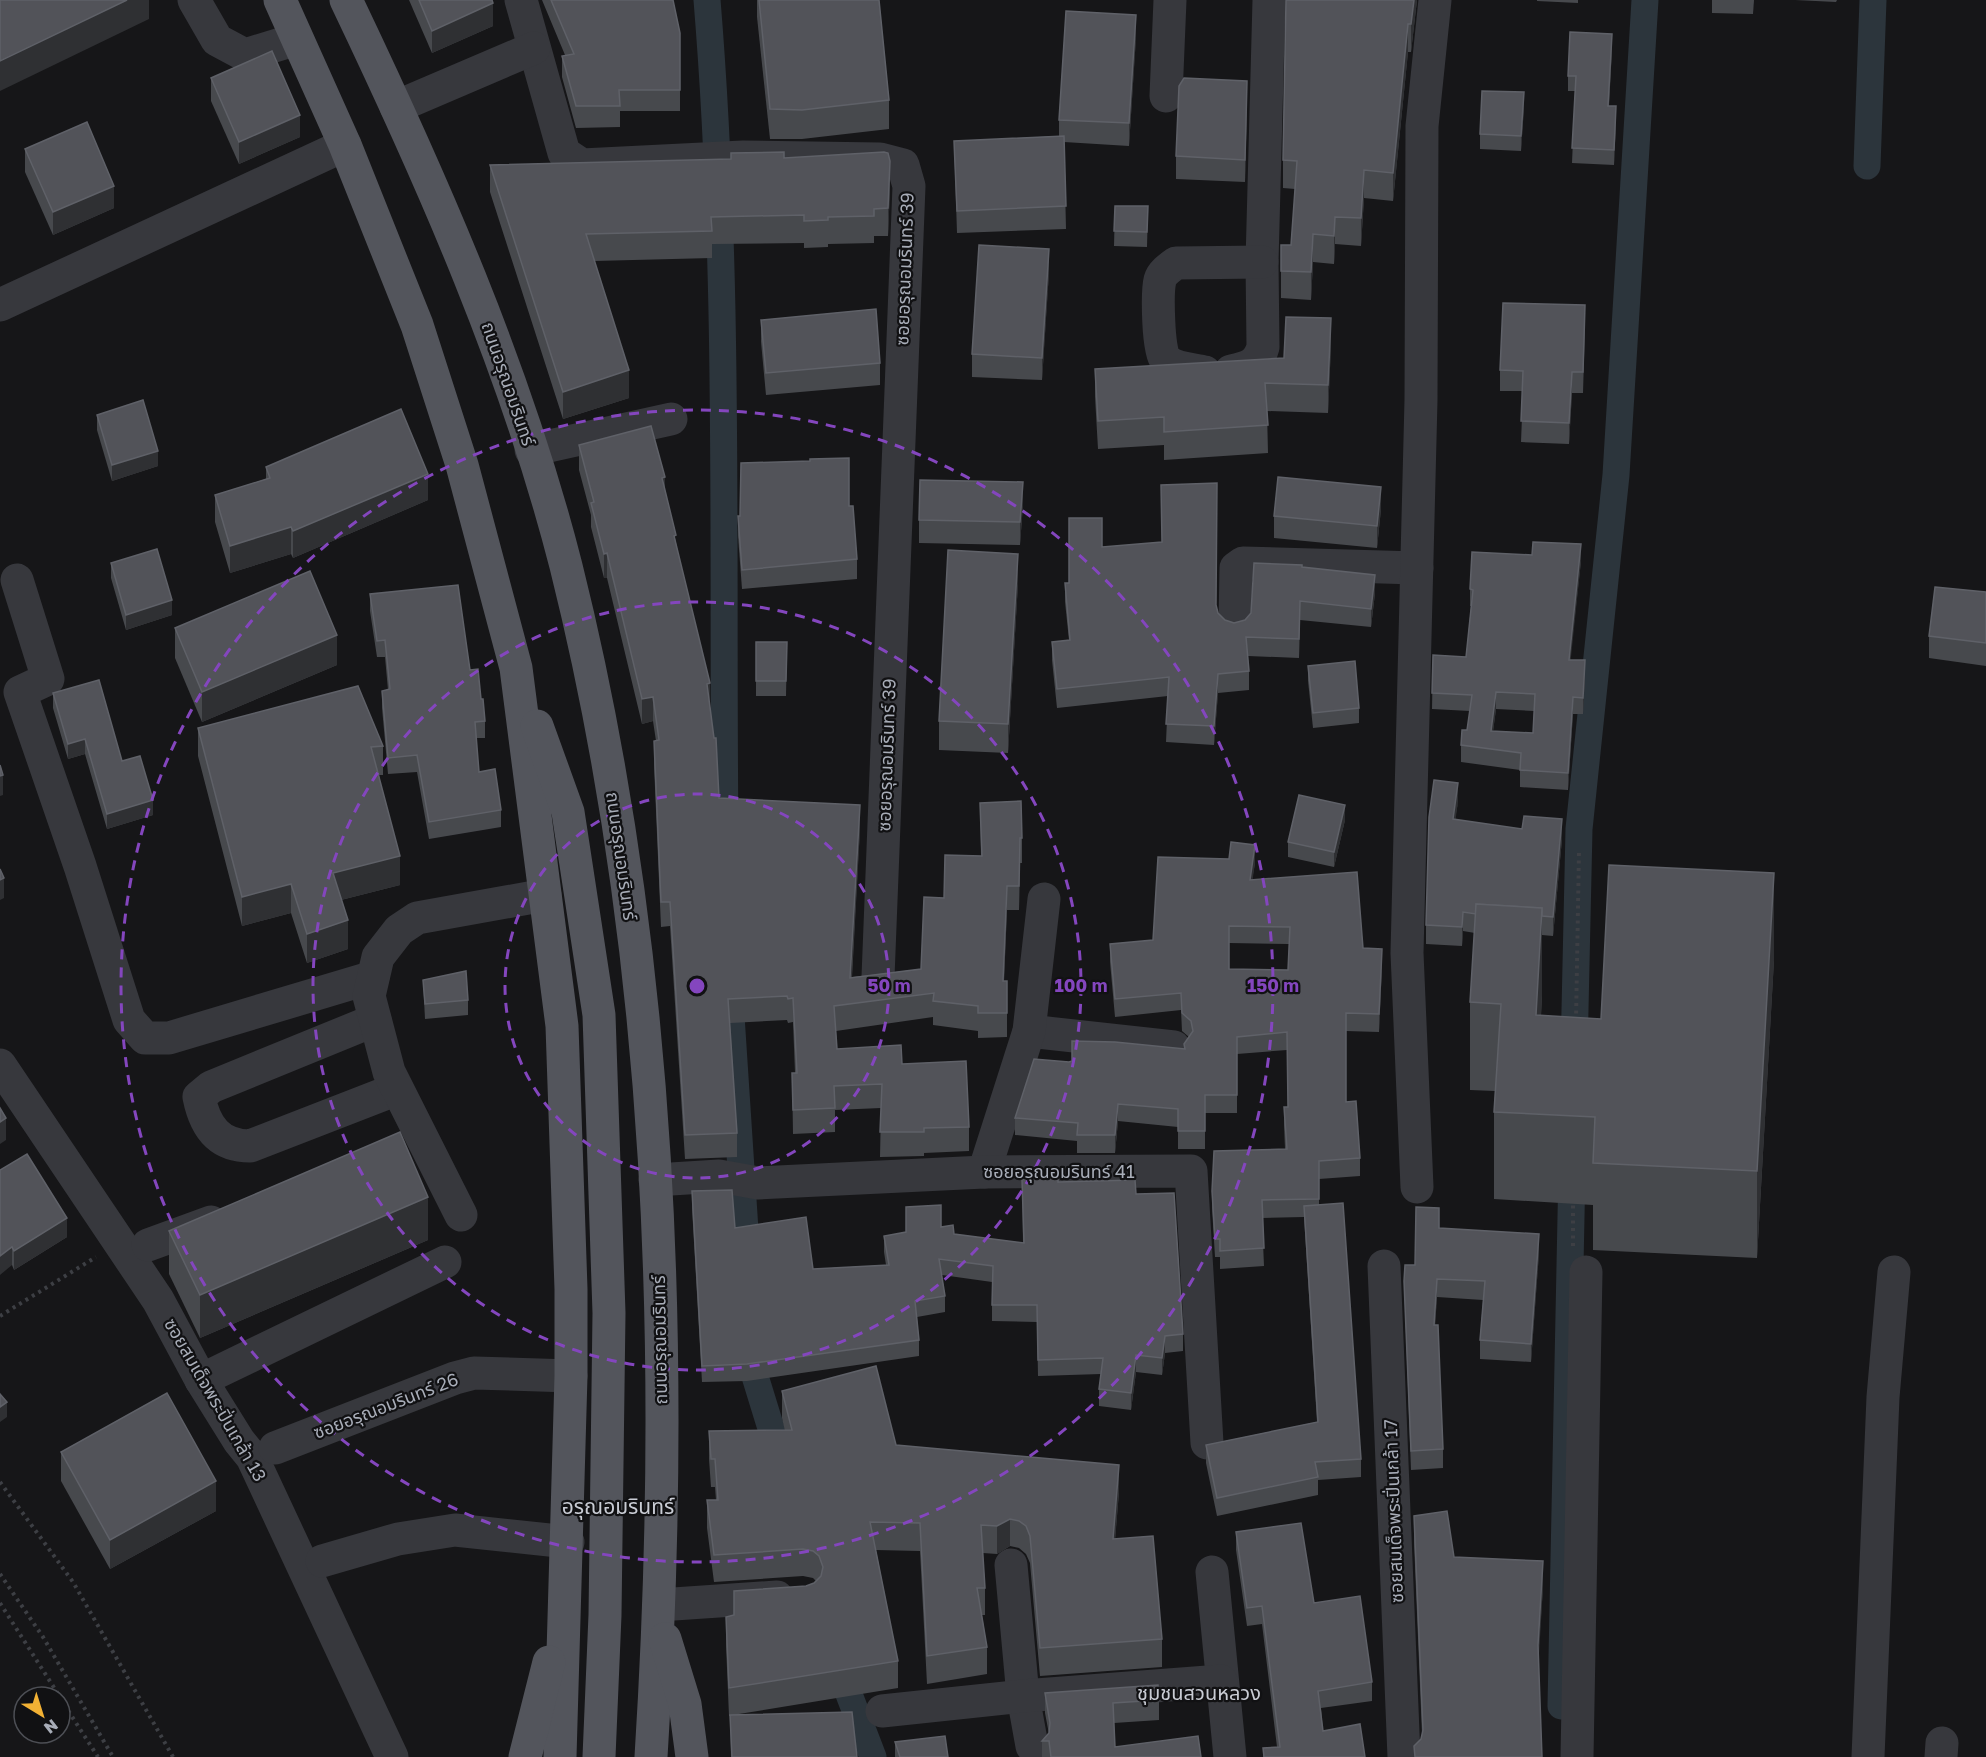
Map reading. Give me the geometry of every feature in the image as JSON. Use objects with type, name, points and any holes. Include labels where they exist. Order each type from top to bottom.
[{"type":"main road","name":"ถนนอรุณอมรินทร์","points":[[346,0],[396,107],[490,330],[531,450],[565,563],[593,686],[615,808],[645,1046],[655,1180],[662,1395],[659,1613],[651,1757]]},
{"type":"main road","points":[[286,15],[345,145],[424,347],[468,487],[516,668],[568,812],[599,1015],[609,1313],[605,1615],[599,1757]]},
{"type":"main road","points":[[516,668],[562,1026],[571,1290],[571,1376],[561,1757]]},
{"type":"main road","points":[[525,1757],[567,1590]]},
{"type":"main road","points":[[659,1613],[685,1704],[692,1757]]},
{"type":"street","points":[[194,0],[217,40],[245,55],[286,15]]},
{"type":"street","name":"ซอยอรุณอมรินทร์ 39","points":[[521,0],[564,153],[582,165],[743,157],[880,159],[903,165],[909,186],[879,977]]},
{"type":"street","points":[[1166,96],[1170,0]]},
{"type":"street","points":[[1262,262],[1176,263],[1166,270],[1160,281],[1160,345],[1165,359],[1175,365],[1218,372],[1252,366],[1260,358],[1263,347],[1262,262],[1269,0]]},
{"type":"street","points":[[1417,1188],[1407,953],[1417,568],[1422,126],[1435,0]]},
{"type":"street","points":[[396,107],[534,48]]},
{"type":"street","points":[[0,305],[345,145]]},
{"type":"street","points":[[531,450],[670,419]]},
{"type":"street","points":[[1234,623],[1236,568],[1243,562],[1417,568]]},
{"type":"street","points":[[17,580],[48,679],[20,692],[80,866],[129,1020],[145,1038],[169,1038],[373,977]]},
{"type":"street","points":[[461,1215],[389,1072],[369,996],[378,957],[399,930],[417,918],[545,895]]},
{"type":"street","points":[[984,1172],[1029,1031],[1044,899]]},
{"type":"street","points":[[375,1020],[211,1087],[199,1097],[202,1114],[215,1136],[236,1146],[250,1146],[398,1089]]},
{"type":"street","points":[[1029,1031],[1174,1047]]},
{"type":"street","name":"ซอยสมเด็จพระปิ่นเกล้า 13","points":[[0,1065],[134,1244],[158,1300],[201,1380],[239,1442],[252,1457],[392,1757]]},
{"type":"street","points":[[387,1145],[418,1130]]},
{"type":"street","name":"ซอยอรุณอมรินทร์ 41","points":[[655,1180],[719,1176],[744,1180],[984,1172],[1191,1171],[1207,1443]]},
{"type":"street","points":[[134,1244],[243,1211]]},
{"type":"street","points":[[201,1380],[446,1262]]},
{"type":"street","name":"ซอยสมเด็จพระปิ่นเกล้า 17","points":[[1384,1266],[1404,1757]]},
{"type":"street","points":[[1577,1757],[1586,1272]]},
{"type":"street","points":[[1869,1757],[1883,1397],[1894,1272]]},
{"type":"street","name":"ซอยอรุณอมรินทร์ 26","points":[[275,1448],[455,1378],[474,1373],[571,1376]]},
{"type":"street","points":[[322,1561],[398,1539],[455,1530],[568,1542]]},
{"type":"street","points":[[1011,1565],[1023,1696],[1032,1746]]},
{"type":"street","points":[[1212,1572],[1230,1757]]},
{"type":"street","points":[[659,1613],[804,1595]]},
{"type":"street","points":[[882,1711],[1023,1696],[1221,1681]]},
{"type":"path","points":[[0,1316],[134,1244]]},
{"type":"path","points":[[0,1482],[73,1582],[172,1757]]},
{"type":"path","points":[[0,1574],[43,1637],[113,1757]]},
{"type":"path","points":[[0,1603],[52,1685]]},
{"type":"path","points":[[72,1716],[98,1757]]},
{"type":"building","points":[[0,0],[127,0],[0,61]]},
{"type":"building","points":[[419,0],[492,0],[493,3],[432,31]]},
{"type":"building","points":[[551,0],[673,0],[680,33],[680,90],[619,90],[620,106],[576,106],[562,56],[574,54]]},
{"type":"building","points":[[759,0],[879,0],[889,100],[802,110],[770,109]]},
{"type":"building","points":[[1286,0],[1414,0],[1411,24],[1408,24],[1393,173],[1364,170],[1361,218],[1335,217],[1334,236],[1313,234],[1311,272],[1281,271],[1281,245],[1291,245],[1297,161],[1283,160]]},
{"type":"building","points":[[1066,11],[1136,15],[1129,123],[1059,120]]},
{"type":"building","points":[[1570,32],[1612,34],[1608,106],[1616,106],[1614,150],[1572,148],[1576,76],[1568,76]]},
{"type":"building","points":[[272,51],[300,115],[239,142],[211,78]]},
{"type":"building","points":[[1184,78],[1247,81],[1245,160],[1176,156],[1179,86]]},
{"type":"building","points":[[1482,91],[1524,92],[1521,136],[1480,134]]},
{"type":"building","points":[[87,122],[114,186],[53,212],[25,149]]},
{"type":"building","points":[[1064,136],[1066,206],[957,211],[954,141]]},
{"type":"building","points":[[784,152],[784,158],[888,153],[890,161],[888,208],[874,209],[874,216],[828,217],[828,220],[804,221],[804,215],[711,217],[712,231],[586,234],[629,370],[563,392],[490,165],[731,159],[731,153]]},
{"type":"building","points":[[1115,206],[1148,206],[1147,232],[1114,231]]},
{"type":"building","points":[[979,245],[1049,249],[1042,358],[972,354]]},
{"type":"building","points":[[1503,303],[1585,305],[1583,372],[1572,372],[1569,423],[1521,421],[1523,371],[1500,370]]},
{"type":"building","points":[[876,309],[880,363],[766,373],[761,320]]},
{"type":"building","points":[[1286,317],[1331,318],[1328,385],[1265,383],[1268,425],[1164,432],[1164,417],[1098,421],[1095,369],[1284,358]]},
{"type":"building","points":[[143,400],[158,451],[112,465],[97,415]]},
{"type":"building","points":[[401,409],[428,474],[293,531],[291,527],[230,546],[215,495],[270,478],[266,467]]},
{"type":"building","points":[[651,426],[665,477],[662,478],[676,535],[674,536],[710,683],[707,684],[714,738],[716,738],[719,798],[860,805],[850,978],[921,969],[924,897],[944,898],[945,855],[982,856],[980,803],[1021,801],[1022,838],[1020,838],[1019,886],[1007,886],[1003,981],[1007,981],[1007,1013],[978,1013],[978,1006],[933,1001],[934,993],[834,1006],[837,1049],[901,1045],[902,1064],[966,1061],[969,1127],[924,1128],[924,1132],[880,1132],[882,1084],[834,1086],[835,1108],[793,1110],[792,1073],[797,1073],[793,998],[788,999],[787,996],[728,999],[737,1133],[685,1135],[670,902],[661,902],[654,741],[659,740],[653,697],[642,699],[607,553],[604,554],[591,503],[594,502],[579,445]]},
{"type":"building","points":[[849,458],[849,506],[853,506],[857,559],[742,570],[738,516],[740,516],[741,463]]},
{"type":"building","points":[[1278,477],[1381,487],[1377,526],[1274,516]]},
{"type":"building","points":[[920,480],[1023,482],[1020,522],[919,520]]},
{"type":"building","points":[[1217,483],[1216,605],[1218,613],[1225,620],[1234,623],[1245,620],[1251,613],[1254,563],[1302,565],[1302,567],[1375,575],[1371,609],[1300,601],[1299,639],[1246,637],[1249,671],[1218,674],[1214,726],[1166,724],[1169,677],[1057,689],[1052,642],[1070,640],[1065,583],[1069,583],[1069,518],[1102,518],[1102,547],[1162,542],[1161,485]]},
{"type":"building","points":[[1533,542],[1581,544],[1569,660],[1585,660],[1583,698],[1573,697],[1568,773],[1520,770],[1521,753],[1461,745],[1462,730],[1467,730],[1472,695],[1432,693],[1433,655],[1466,657],[1473,590],[1470,589],[1472,552],[1532,555]],"holes":[[[1496,692],[1535,694],[1533,733],[1491,731]]]},
{"type":"building","points":[[157,549],[172,600],[126,615],[111,563]]},
{"type":"building","points":[[948,550],[1018,554],[1008,724],[939,721]]},
{"type":"building","points":[[310,571],[337,635],[202,692],[175,628]]},
{"type":"building","points":[[458,585],[470,670],[478,669],[481,699],[483,699],[485,721],[475,722],[479,772],[495,769],[501,810],[429,822],[417,755],[388,758],[382,691],[390,689],[385,640],[377,641],[370,594]]},
{"type":"building","points":[[1935,587],[1986,592],[1986,643],[1929,636]]},
{"type":"building","points":[[756,642],[787,642],[786,681],[756,681]]},
{"type":"building","points":[[1355,661],[1359,708],[1313,713],[1308,666]]},
{"type":"building","points":[[99,680],[122,761],[140,756],[153,800],[107,814],[85,739],[68,744],[53,693]]},
{"type":"building","points":[[358,686],[383,746],[371,747],[400,856],[333,873],[348,920],[307,934],[291,884],[242,897],[198,728]]},
{"type":"building","points":[[1434,780],[1458,783],[1453,819],[1522,829],[1524,816],[1562,819],[1553,917],[1542,916],[1542,908],[1476,904],[1476,914],[1463,912],[1462,927],[1426,925],[1429,817]]},
{"type":"building","points":[[1299,795],[1345,805],[1334,852],[1288,842]]},
{"type":"building","points":[[1231,842],[1255,845],[1250,880],[1357,872],[1363,948],[1382,949],[1379,1014],[1346,1013],[1346,1102],[1356,1101],[1360,1158],[1319,1161],[1319,1199],[1262,1200],[1264,1248],[1220,1251],[1220,1239],[1215,1239],[1212,1191],[1214,1151],[1287,1149],[1284,1107],[1288,1107],[1287,1032],[1237,1037],[1237,1095],[1205,1095],[1205,1131],[1178,1131],[1178,1109],[1118,1104],[1115,1135],[1077,1135],[1078,1123],[1015,1118],[1034,1059],[1072,1061],[1072,1041],[1115,1042],[1185,1049],[1184,1044],[1193,1031],[1191,1021],[1182,1013],[1181,993],[1115,999],[1110,944],[1153,940],[1158,857],[1229,859]],"holes":[[[1229,926],[1290,927],[1288,970],[1229,969]]]},
{"type":"building","points":[[1609,865],[1774,873],[1757,1171],[1593,1163],[1595,1117],[1494,1112],[1501,1004],[1470,1002],[1476,904],[1542,908],[1536,1015],[1601,1019]]},
{"type":"building","points":[[466,971],[468,1000],[425,1004],[423,980]]},
{"type":"building","points":[[0,1108],[6,1118],[0,1122]]},
{"type":"building","points":[[400,1132],[428,1197],[200,1295],[169,1231]]},
{"type":"building","points":[[27,1154],[67,1218],[14,1251],[12,1247],[0,1256],[0,1170]]},
{"type":"building","points":[[1058,1178],[1058,1182],[1135,1180],[1136,1194],[1174,1193],[1183,1334],[1165,1336],[1162,1358],[1136,1355],[1131,1393],[1099,1389],[1103,1358],[1038,1360],[1037,1305],[992,1305],[993,1266],[939,1259],[945,1296],[915,1301],[919,1340],[747,1364],[702,1366],[692,1191],[732,1190],[735,1228],[806,1217],[813,1269],[889,1265],[884,1236],[906,1232],[906,1207],[941,1205],[941,1227],[953,1225],[954,1234],[1024,1243],[1022,1179]]},
{"type":"building","points":[[1343,1203],[1361,1459],[1315,1462],[1318,1477],[1217,1498],[1206,1445],[1318,1422],[1304,1206]]},
{"type":"building","points":[[1416,1207],[1439,1208],[1439,1228],[1539,1234],[1531,1344],[1480,1340],[1485,1281],[1437,1279],[1434,1325],[1438,1325],[1443,1449],[1411,1451],[1404,1281],[1405,1265],[1415,1265]]},
{"type":"building","points":[[876,1366],[896,1445],[1119,1465],[1113,1539],[1153,1536],[1162,1639],[1040,1648],[1030,1536],[1026,1526],[1010,1519],[997,1526],[981,1525],[985,1588],[977,1588],[987,1647],[927,1656],[920,1523],[870,1522],[898,1661],[729,1688],[726,1617],[734,1615],[734,1591],[806,1586],[814,1583],[821,1576],[823,1567],[819,1556],[813,1551],[803,1549],[714,1555],[707,1500],[718,1500],[715,1459],[711,1459],[709,1431],[792,1430],[782,1391]]},
{"type":"building","points":[[167,1393],[216,1481],[110,1540],[61,1452]]},
{"type":"building","points":[[0,1394],[7,1402],[0,1407]]},
{"type":"building","points":[[1447,1511],[1454,1557],[1543,1561],[1538,1645],[1542,1757],[1415,1757],[1414,1746],[1421,1739],[1423,1730],[1414,1516]]},
{"type":"building","points":[[1301,1523],[1314,1603],[1360,1596],[1372,1682],[1318,1691],[1323,1731],[1360,1724],[1365,1757],[1264,1757],[1263,1748],[1280,1747],[1262,1606],[1247,1608],[1236,1532]]},
{"type":"building","points":[[1158,1685],[1159,1700],[1113,1703],[1115,1747],[1198,1736],[1201,1757],[1051,1757],[1049,1741],[1042,1741],[1049,1733],[1050,1723],[1045,1693]]},
{"type":"building","points":[[852,1712],[857,1757],[732,1757],[730,1715]]},
{"type":"building","points":[[945,1736],[948,1757],[900,1757],[895,1742]]},
{"type":"waterway","points":[[707,0],[714,104],[722,313],[725,836]]},
{"type":"waterway","points":[[1574,1055],[1579,829],[1616,475],[1645,0]]},
{"type":"waterway","points":[[1867,166],[1873,0]]},
{"type":"waterway","points":[[729,985],[747,1261]]},
{"type":"waterway","points":[[1561,1706],[1572,1168]]},
{"type":"waterway","points":[[752,1345],[754,1373],[782,1464]]},
{"type":"waterway","points":[[837,1663],[873,1757]]},
{"type":"district","name":"อรุณอมรินทร์","points":[[618,1507]]},
{"type":"district","name":"ชุมชนสวนหลวง","points":[[1199,1693]]}]
